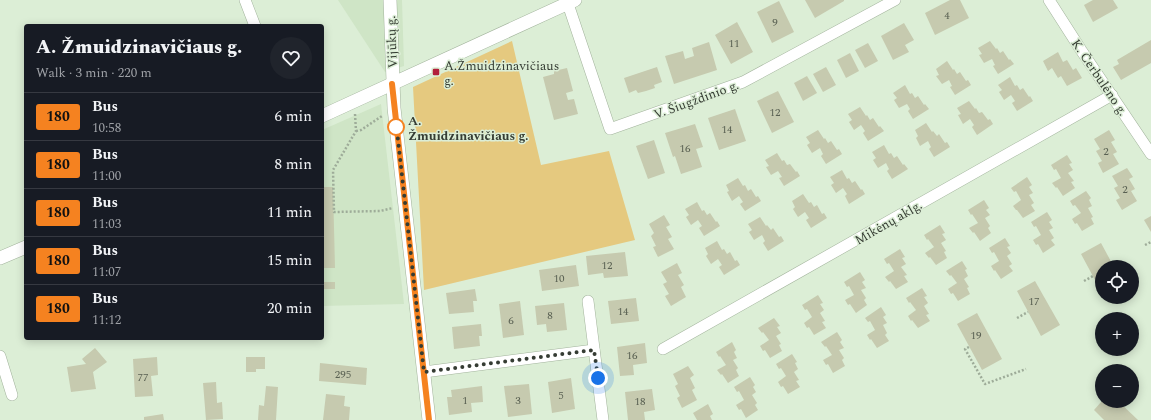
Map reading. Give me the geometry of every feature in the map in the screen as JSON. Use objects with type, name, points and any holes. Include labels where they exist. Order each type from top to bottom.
[{"type":"street","points":[[245,0],[254,24]]},
{"type":"street","name":"Vijūkų g.","points":[[390,0],[394,108],[429,420]]},
{"type":"street","name":"V. Šiugždinio g.","points":[[572,2],[610,129],[742,82],[895,0]]},
{"type":"street","name":"K. Čerbulėno g.","points":[[1049,0],[1151,154]]},
{"type":"street","points":[[324,115],[572,2]]},
{"type":"street","name":"Mikėnų aklg.","points":[[663,349],[1112,95]]},
{"type":"street","points":[[0,258],[24,248]]},
{"type":"street","points":[[588,301],[603,420]]},
{"type":"street","points":[[424,372],[594,350]]},
{"type":"street","points":[[0,356],[12,395]]},
{"type":"path","points":[[352,102],[355,109],[356,131],[333,170],[334,212],[380,211],[405,206]]},
{"type":"path","points":[[356,131],[361,130],[394,108]]},
{"type":"path","points":[[1146,245],[1151,242]]},
{"type":"path","points":[[1084,281],[1092,276]]},
{"type":"path","points":[[1017,318],[1028,312]]},
{"type":"path","points":[[969,347],[965,349],[985,384],[1026,370]]},
{"type":"shaded area","points":[[338,0],[402,0],[404,66],[385,72]]},
{"type":"shaded area","points":[[512,41],[541,165],[609,151],[635,240],[424,290],[413,87]]},
{"type":"shaded area","points":[[381,104],[404,304],[324,306],[324,129]]},
{"type":"building","points":[[805,0],[844,0],[844,1],[815,18]]},
{"type":"building","points":[[950,0],[960,0],[969,18],[935,35],[925,13]]},
{"type":"building","points":[[1093,0],[1113,0],[1118,8],[1093,22],[1084,5]]},
{"type":"building","points":[[779,1],[794,32],[772,43],[757,12]]},
{"type":"building","points":[[737,22],[753,52],[731,64],[715,35]]},
{"type":"building","points":[[904,23],[914,40],[905,45],[909,52],[893,60],[881,36]]},
{"type":"building","points":[[1151,40],[1151,63],[1121,80],[1113,67],[1119,64],[1117,60]]},
{"type":"building","points":[[990,41],[1000,53],[1003,51],[1009,60],[1010,59],[1014,64],[998,74],[993,66],[995,65],[992,59],[984,63],[979,55],[982,54],[978,48]]},
{"type":"building","points":[[709,42],[717,70],[674,84],[665,56],[683,51],[685,59],[694,56],[692,48]]},
{"type":"building","points":[[868,43],[878,61],[865,68],[855,50]]},
{"type":"building","points":[[1058,52],[1063,62],[1067,60],[1073,70],[1076,68],[1082,78],[1067,86],[1061,76],[1058,78],[1052,68],[1048,71],[1043,61]]},
{"type":"building","points":[[850,53],[859,71],[846,78],[837,60]]},
{"type":"building","points":[[947,61],[957,74],[960,72],[966,81],[968,80],[971,85],[955,95],[950,87],[952,86],[949,80],[942,84],[936,76],[939,75],[936,69]]},
{"type":"building","points":[[657,67],[662,82],[654,85],[655,88],[646,91],[638,93],[636,90],[629,93],[624,78]]},
{"type":"building","points":[[826,67],[836,85],[823,92],[813,74]]},
{"type":"building","points":[[567,68],[573,91],[566,93],[568,100],[574,99],[578,114],[554,120],[543,77],[554,74],[554,71]]},
{"type":"building","points":[[807,76],[817,93],[803,101],[794,83]]},
{"type":"building","points":[[1010,77],[1015,86],[1017,85],[1020,90],[1023,88],[1033,101],[1017,111],[1012,103],[1015,101],[1011,95],[1004,100],[999,92],[1002,90],[998,85]]},
{"type":"building","points":[[905,85],[910,94],[912,93],[915,98],[918,96],[924,105],[925,104],[929,109],[913,119],[908,111],[910,109],[907,104],[899,108],[894,100],[897,98],[893,93]]},
{"type":"building","points":[[778,91],[794,122],[772,133],[757,101]]},
{"type":"building","points":[[969,101],[979,113],[982,112],[993,124],[977,135],[972,127],[974,125],[970,119],[963,124],[958,115],[961,114],[957,108]]},
{"type":"building","points":[[860,107],[870,120],[873,118],[879,127],[880,126],[884,131],[868,141],[863,133],[865,131],[861,125],[854,130],[849,122],[852,120],[848,114]]},
{"type":"building","points":[[735,109],[746,141],[719,150],[708,118]]},
{"type":"building","points":[[926,123],[932,132],[933,131],[937,136],[939,134],[945,143],[947,142],[950,147],[934,157],[929,149],[931,147],[928,141],[920,146],[916,138],[918,136],[915,130]]},
{"type":"building","points":[[695,124],[703,147],[696,149],[702,167],[681,174],[675,156],[673,157],[665,133]]},
{"type":"building","points":[[818,130],[828,143],[831,141],[837,150],[839,149],[842,154],[826,164],[821,156],[823,154],[820,148],[812,153],[807,145],[810,143],[806,137]]},
{"type":"building","points":[[1109,130],[1115,140],[1111,142],[1117,152],[1113,154],[1119,164],[1103,173],[1098,163],[1102,161],[1096,151],[1100,149],[1094,139]]},
{"type":"building","points":[[654,140],[665,173],[648,179],[636,146]]},
{"type":"building","points":[[884,145],[889,154],[891,153],[894,158],[897,156],[903,165],[904,164],[908,169],[892,179],[887,171],[889,169],[886,163],[878,168],[873,160],[876,158],[872,152]]},
{"type":"building","points":[[777,153],[782,161],[784,160],[787,165],[790,164],[800,176],[784,186],[779,178],[782,177],[778,171],[771,175],[766,167],[769,166],[765,160]]},
{"type":"building","points":[[1067,155],[1072,163],[1069,164],[1073,170],[1068,173],[1074,181],[1071,182],[1075,188],[1063,196],[1057,187],[1056,188],[1052,183],[1061,178],[1056,169],[1054,170],[1051,165]]},
{"type":"building","points":[[1127,168],[1133,177],[1129,179],[1135,189],[1131,191],[1137,201],[1122,210],[1116,200],[1120,198],[1114,188],[1118,186],[1112,176]]},
{"type":"building","points":[[842,170],[847,179],[849,178],[852,183],[855,181],[865,194],[849,204],[845,196],[847,194],[843,188],[836,193],[831,185],[834,183],[830,177]]},
{"type":"building","points":[[1027,177],[1032,185],[1029,187],[1033,193],[1029,195],[1034,203],[1031,205],[1035,211],[1023,218],[1013,206],[1021,200],[1016,191],[1014,192],[1011,188]]},
{"type":"building","points":[[738,178],[743,186],[745,185],[748,191],[751,189],[756,197],[758,196],[761,201],[745,211],[740,204],[743,202],[739,196],[732,201],[727,192],[729,191],[726,185]]},
{"type":"building","points":[[324,187],[333,187],[335,268],[324,268]]},
{"type":"building","points":[[1086,191],[1091,198],[1089,200],[1092,206],[1088,208],[1093,217],[1091,218],[1094,224],[1082,231],[1077,223],[1075,224],[1072,219],[1081,213],[1070,201]]},
{"type":"building","points":[[803,194],[809,203],[811,202],[814,207],[817,205],[822,214],[824,213],[827,218],[811,228],[806,220],[809,218],[805,212],[798,217],[793,209],[795,207],[792,201]]},
{"type":"building","points":[[984,200],[989,208],[986,210],[990,215],[985,218],[990,226],[988,228],[991,233],[980,241],[974,232],[973,233],[969,228],[978,223],[968,210]]},
{"type":"building","points":[[697,202],[702,211],[704,210],[707,215],[710,213],[720,226],[704,236],[699,228],[702,226],[698,220],[691,225],[686,217],[689,215],[685,209]]},
{"type":"building","points":[[1047,212],[1052,220],[1049,222],[1053,228],[1049,230],[1054,238],[1051,240],[1055,245],[1043,253],[1038,244],[1036,245],[1033,240],[1041,235],[1036,226],[1034,227],[1031,222]]},
{"type":"building","points":[[664,215],[670,225],[666,227],[672,237],[668,239],[674,249],[658,257],[653,247],[656,246],[651,236],[654,233],[649,224]]},
{"type":"building","points":[[1151,216],[1151,232],[1144,220]]},
{"type":"building","points":[[760,217],[766,226],[767,225],[771,230],[773,228],[779,237],[781,236],[784,241],[768,251],[763,243],[765,241],[762,235],[754,240],[749,232],[752,230],[748,224]]},
{"type":"building","points":[[940,225],[945,233],[942,234],[946,240],[941,243],[946,251],[944,252],[947,258],[936,265],[925,253],[934,247],[924,235]]},
{"type":"building","points":[[1005,238],[1010,246],[1007,247],[1011,253],[1007,256],[1012,264],[1009,266],[1013,271],[1001,279],[991,266],[999,261],[994,252],[992,253],[989,248]]},
{"type":"building","points":[[717,241],[722,250],[724,249],[727,254],[730,252],[735,261],[737,260],[740,265],[724,275],[719,267],[722,265],[718,259],[711,264],[706,256],[708,254],[705,248]]},
{"type":"building","points":[[1101,243],[1110,260],[1095,260],[1095,280],[1081,254]]},
{"type":"building","points":[[900,249],[905,257],[902,258],[906,264],[901,267],[907,275],[904,276],[908,282],[896,289],[885,277],[894,271],[889,263],[887,264],[884,259]]},
{"type":"building","points":[[625,252],[628,276],[604,278],[603,273],[588,275],[586,256]]},
{"type":"building","points":[[962,261],[967,269],[965,270],[968,276],[964,279],[969,287],[967,288],[970,294],[958,301],[953,293],[951,294],[948,289],[957,283],[946,271]]},
{"type":"building","points":[[677,263],[682,273],[678,275],[684,285],[681,287],[686,297],[671,306],[665,296],[669,294],[663,284],[667,282],[661,272]]},
{"type":"building","points":[[576,265],[579,286],[542,291],[539,270]]},
{"type":"building","points":[[860,272],[865,280],[862,282],[866,288],[861,290],[866,298],[864,300],[867,305],[856,313],[850,304],[848,305],[845,300],[854,295],[849,286],[847,287],[844,282]]},
{"type":"building","points":[[1035,281],[1060,325],[1041,336],[1017,291]]},
{"type":"building","points":[[324,282],[335,282],[335,289],[324,289]]},
{"type":"building","points":[[922,288],[927,296],[924,297],[928,303],[924,306],[929,314],[926,315],[930,321],[918,328],[908,316],[916,310],[906,298]]},
{"type":"building","points":[[475,289],[477,301],[473,301],[474,312],[449,314],[446,293]]},
{"type":"building","points":[[818,295],[823,303],[820,304],[824,310],[820,313],[825,321],[822,322],[826,328],[814,335],[809,327],[807,328],[804,323],[812,317],[807,309],[805,310],[802,305]]},
{"type":"building","points":[[636,298],[639,321],[611,324],[608,301]]},
{"type":"building","points":[[520,301],[524,335],[503,338],[499,304]]},
{"type":"building","points":[[564,303],[567,330],[547,332],[546,324],[537,325],[535,306]]},
{"type":"building","points":[[881,307],[886,315],[883,317],[887,323],[883,325],[887,333],[885,335],[889,341],[877,348],[867,335],[875,330],[870,321],[868,322],[865,318]]},
{"type":"building","points":[[977,313],[1002,359],[982,370],[957,324]]},
{"type":"building","points":[[774,318],[780,326],[777,327],[781,333],[776,336],[781,344],[779,345],[782,351],[770,358],[765,350],[763,351],[760,346],[769,340],[758,328]]},
{"type":"building","points":[[481,324],[482,336],[479,336],[480,346],[454,349],[452,327]]},
{"type":"building","points":[[837,332],[842,340],[840,342],[844,348],[839,350],[844,358],[842,360],[845,366],[833,373],[828,364],[826,365],[823,360],[832,355],[826,346],[825,347],[821,342]]},
{"type":"building","points":[[732,342],[736,350],[734,352],[737,358],[733,360],[738,368],[736,370],[739,376],[728,383],[722,374],[721,375],[717,370],[726,365],[716,352]]},
{"type":"building","points":[[645,343],[647,363],[633,365],[634,375],[620,376],[617,347]]},
{"type":"building","points":[[95,348],[107,362],[93,372],[96,389],[71,392],[67,367],[86,364],[82,359]]},
{"type":"building","points":[[792,354],[797,362],[795,363],[798,369],[794,372],[799,380],[796,381],[800,387],[788,394],[783,386],[781,387],[778,382],[786,376],[781,368],[779,369],[776,364]]},
{"type":"building","points":[[157,357],[158,375],[151,376],[153,396],[135,397],[133,359]]},
{"type":"building","points":[[246,357],[265,357],[265,369],[256,369],[256,372],[246,372]]},
{"type":"building","points":[[320,363],[367,368],[366,385],[319,381]]},
{"type":"building","points":[[688,366],[694,375],[690,378],[695,388],[692,390],[697,400],[682,408],[677,398],[680,396],[675,386],[678,384],[673,374]]},
{"type":"building","points":[[750,377],[755,385],[753,387],[756,392],[752,395],[757,403],[755,405],[758,410],[746,418],[741,409],[739,410],[736,405],[744,400],[739,391],[737,392],[734,387]]},
{"type":"building","points":[[571,378],[575,409],[552,413],[548,382]]},
{"type":"building","points":[[216,382],[217,403],[222,402],[223,419],[206,420],[203,383]]},
{"type":"building","points":[[529,384],[532,414],[508,417],[504,386]]},
{"type":"building","points":[[266,386],[278,387],[276,420],[258,420],[259,405],[264,406]]},
{"type":"building","points":[[482,386],[483,402],[471,403],[472,412],[449,415],[447,397],[452,397],[451,390]]},
{"type":"building","points":[[652,389],[655,410],[644,412],[645,420],[628,420],[625,392]]},
{"type":"building","points":[[326,394],[345,396],[344,406],[350,407],[349,420],[323,420]]},
{"type":"building","points":[[708,404],[713,414],[710,416],[712,420],[697,420],[693,413]]},
{"type":"building","points":[[1096,408],[1125,408],[1138,420],[1104,420],[1094,410]]},
{"type":"building","points":[[163,414],[164,420],[144,420],[144,417]]},
{"type":"bus line","name":"180","points":[[392,84],[429,420]]},
{"type":"place","name":"A.Žmuidzinavičiaus g.","points":[[436,72]]},
{"type":"place","name":"A. Žmuidzinavičiaus g.","points":[[396,127]]},
{"type":"route","points":[[396,127],[396,122],[424,372],[594,350],[598,378]]}]
